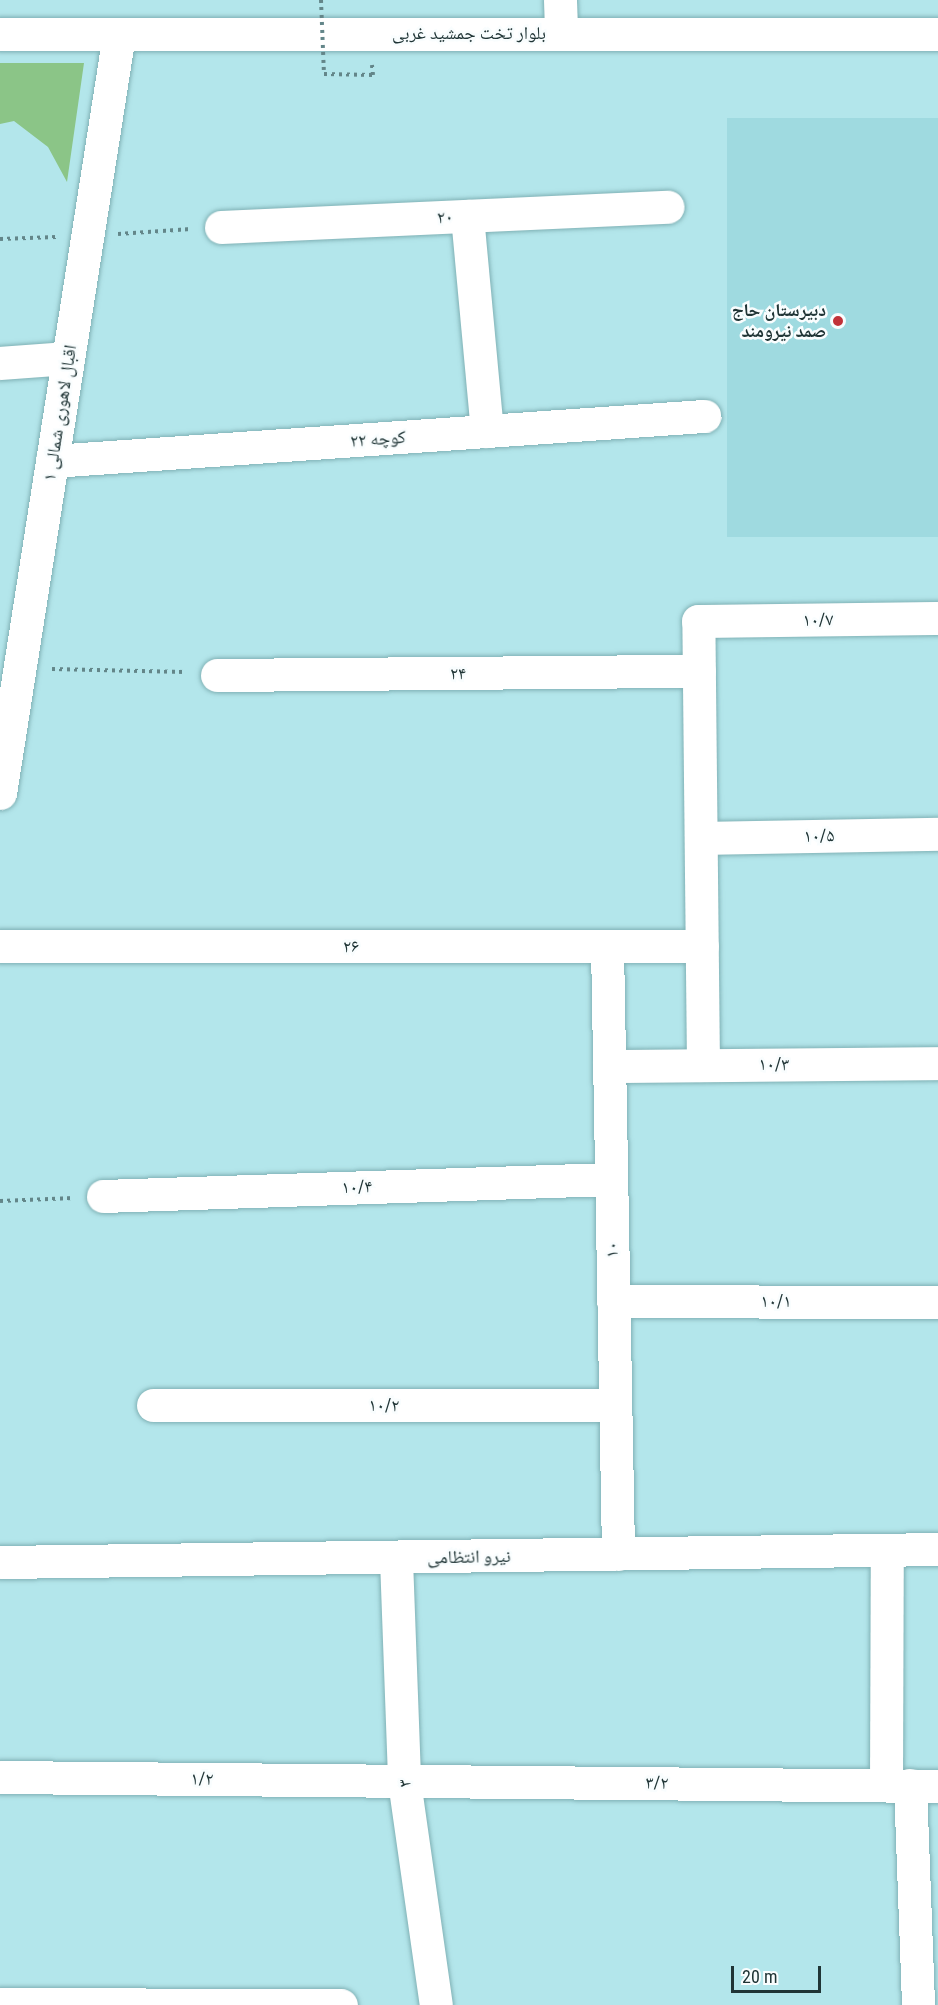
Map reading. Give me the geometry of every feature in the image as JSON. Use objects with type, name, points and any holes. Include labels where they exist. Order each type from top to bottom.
[{"type":"street","points":[[560,0],[561,33]]},
{"type":"street","name":"بلوار تخت جمشید غربی","points":[[0,34],[938,34]]},
{"type":"street","name":"اقبال لاهوری شمالی ۱","points":[[0,793],[119,34]]},
{"type":"street","name":"۲۰","points":[[221,227],[668,207]]},
{"type":"street","points":[[467,216],[487,431]]},
{"type":"street","points":[[0,363],[68,358]]},
{"type":"street","name":"کوچه ۲۲","points":[[52,461],[704,416]]},
{"type":"street","name":"۱۰/۷","points":[[699,671],[698,621],[938,618]]},
{"type":"street","points":[[699,671],[703,1065]]},
{"type":"street","name":"۲۴","points":[[217,675],[699,671]]},
{"type":"street","name":"۱۰/۵","points":[[701,838],[938,834]]},
{"type":"street","name":"۲۶","points":[[0,946],[702,946]]},
{"type":"street","name":"۱۰","points":[[607,946],[618,1554]]},
{"type":"street","name":"۱۰/۳","points":[[609,1066],[938,1063]]},
{"type":"street","name":"۱۰/۴","points":[[103,1196],[611,1179]]},
{"type":"street","name":"۱۰/۱","points":[[613,1301],[938,1302]]},
{"type":"street","name":"۱۰/۲","points":[[153,1405],[615,1405]]},
{"type":"street","name":"نیرو انتظامی","points":[[0,1562],[396,1559],[938,1549]]},
{"type":"street","points":[[887,1550],[911,1785],[918,2005]]},
{"type":"street","name":"۳","points":[[396,1559],[404,1781],[436,2005]]},
{"type":"street","name":"۱/۲","points":[[0,1777],[404,1781]]},
{"type":"street","name":"۳/۲","points":[[404,1781],[911,1785]]},
{"type":"street","points":[[0,2004],[341,2005]]},
{"type":"path","points":[[321,0],[324,74],[373,75]]},
{"type":"path","points":[[0,240],[221,227]]},
{"type":"path","points":[[20,668],[217,675]]},
{"type":"path","points":[[0,1202],[103,1196]]},
{"type":"shaded area","name":"دبیرستان حاج صمد نیرومند","points":[[727,118],[938,118],[938,537],[727,537]]},
{"type":"green space","points":[[0,63],[84,63],[67,182],[48,147],[14,121],[0,124]]},
{"type":"place","name":"دبیرستان حاج صمد نیرومند","points":[[838,321]]}]
